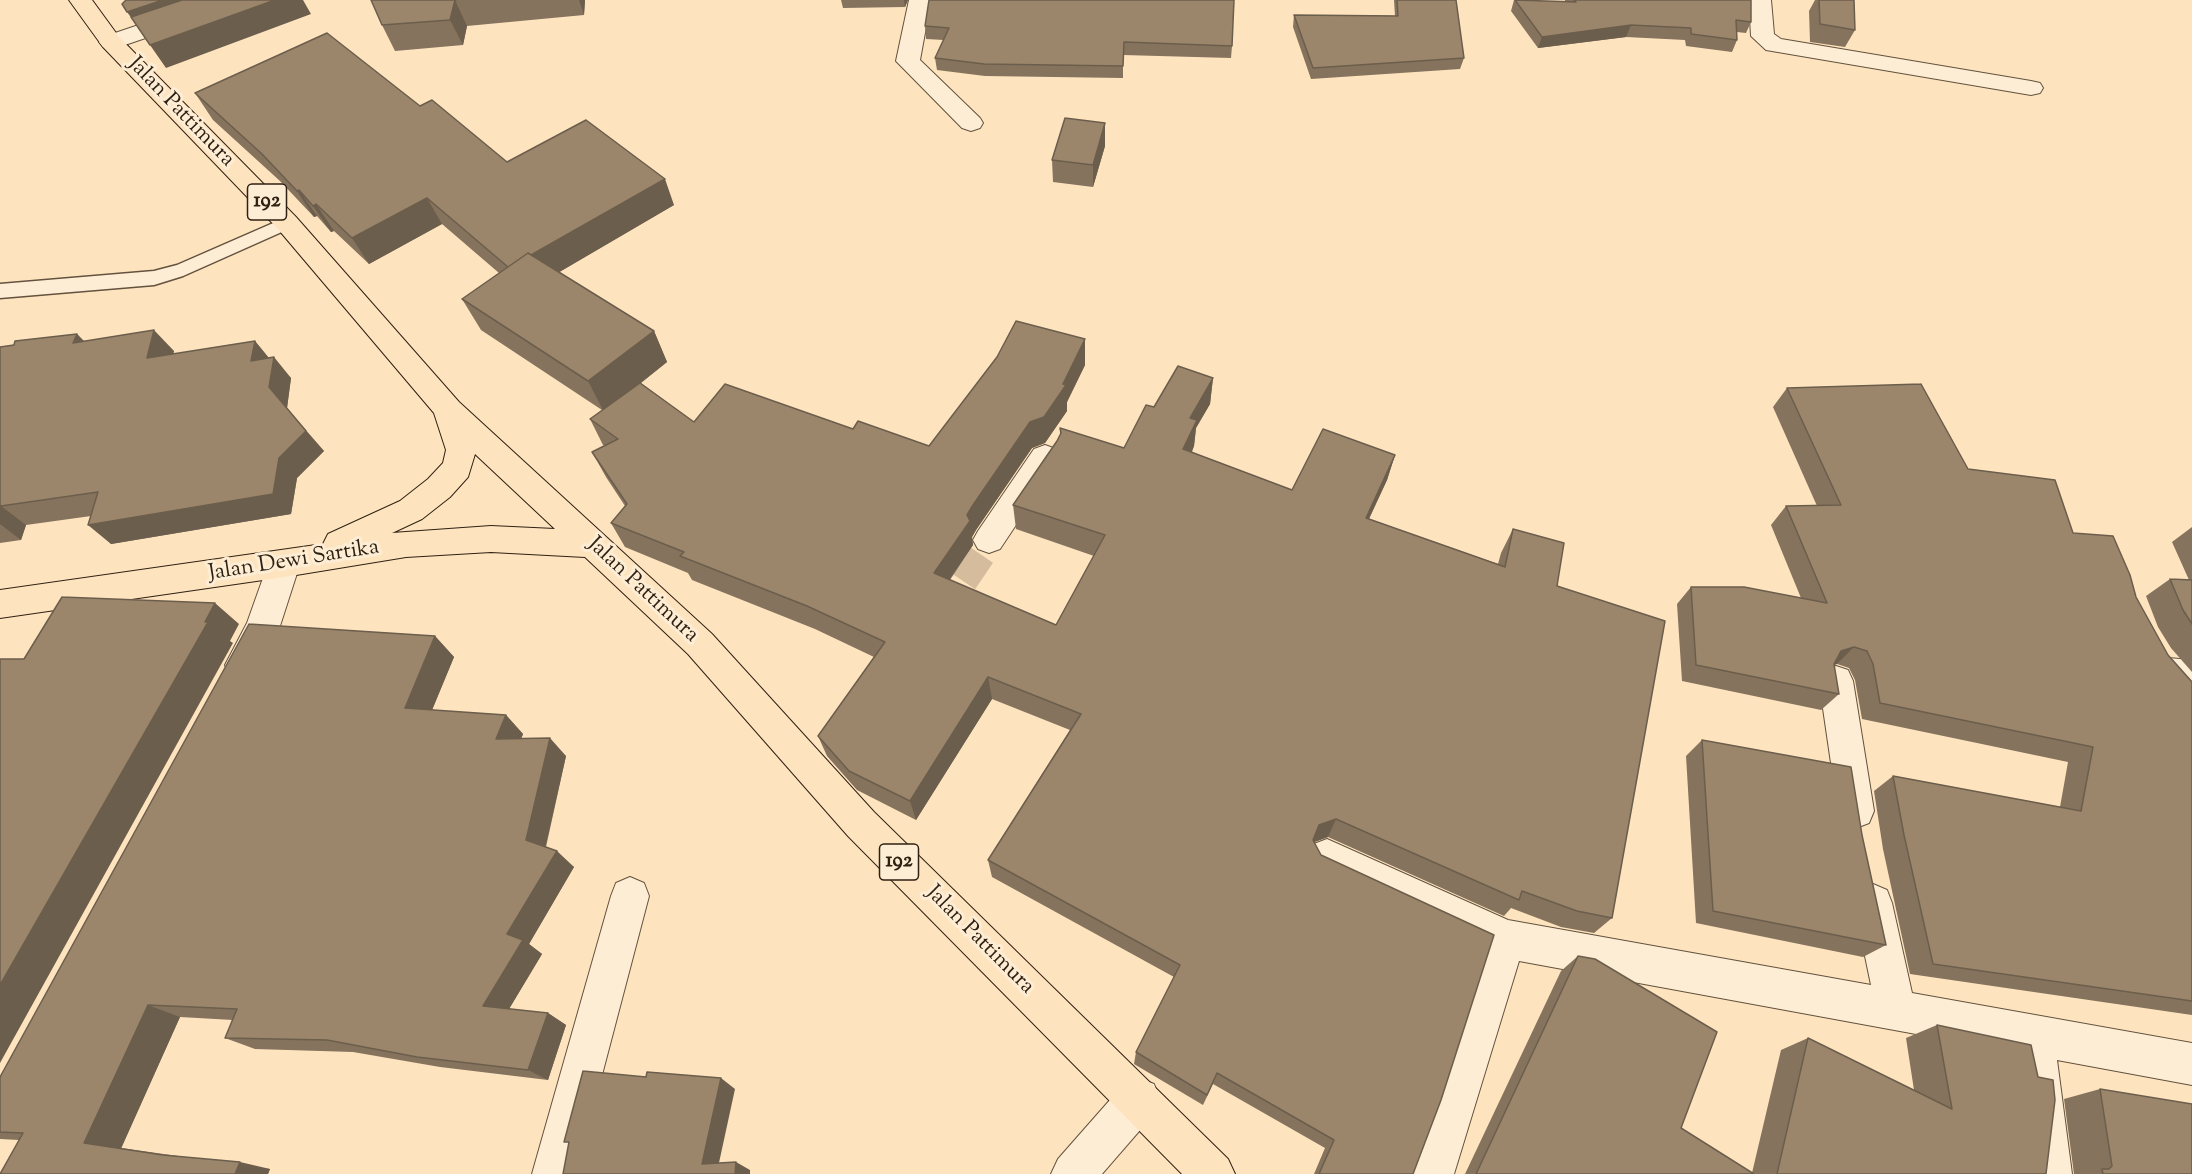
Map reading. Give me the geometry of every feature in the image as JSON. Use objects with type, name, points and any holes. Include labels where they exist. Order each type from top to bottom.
[{"type":"main road","name":"Jalan Pattimura","points":[[80,0],[111,42],[287,223],[448,410],[700,644],[828,781],[861,824],[1213,1174]]},
{"type":"main road","points":[[284,564],[362,534],[411,510],[439,488],[457,468],[461,450],[448,410]]},
{"type":"main road","name":"Jalan Dewi Sartika","points":[[0,604],[284,564],[406,544],[491,540],[590,544]]},
{"type":"street","points":[[111,42],[236,0]]},
{"type":"street","points":[[920,0],[908,61],[971,123]]},
{"type":"street","points":[[1760,0],[1764,36],[1774,45],[2031,88]]},
{"type":"street","points":[[989,540],[1045,457]]},
{"type":"street","points":[[228,689],[263,626],[284,564]]},
{"type":"street","points":[[2148,645],[2180,674],[2192,700]]},
{"type":"street","points":[[1836,681],[1864,855],[1896,1010]]},
{"type":"street","points":[[1327,856],[1506,939],[2192,1064]]},
{"type":"street","points":[[554,1174],[630,896]]},
{"type":"street","points":[[1432,1174],[1506,939]]},
{"type":"street","points":[[2033,1035],[2050,1174]]},
{"type":"street","points":[[1073,1174],[1096,1145],[1139,1099]]},
{"type":"lane","points":[[0,291],[154,278],[183,270],[287,223]]},
{"type":"building","points":[[126,0],[163,0],[127,12],[122,4]]},
{"type":"building","points":[[182,0],[275,0],[150,45],[131,17]]},
{"type":"building","points":[[371,0],[455,0],[450,20],[382,25]]},
{"type":"building","points":[[929,0],[1234,0],[1232,46],[1124,42],[1123,66],[984,64],[935,58],[949,28],[925,26]]},
{"type":"building","points":[[1397,0],[1456,0],[1464,58],[1313,68],[1294,15],[1398,16]]},
{"type":"building","points":[[1515,0],[1576,2],[1574,0],[1751,0],[1751,22],[1736,20],[1737,40],[1691,34],[1691,28],[1631,25],[1542,37]]},
{"type":"building","points":[[1819,0],[1854,0],[1855,30],[1820,24]]},
{"type":"building","points":[[327,33],[420,106],[432,100],[507,162],[586,120],[665,179],[531,255],[528,253],[508,267],[427,198],[352,238],[316,204],[313,206],[262,154],[195,93]]},
{"type":"building","points":[[1065,118],[1105,123],[1093,165],[1052,160]]},
{"type":"building","points":[[528,253],[654,331],[588,381],[462,299]]},
{"type":"building","points":[[1016,321],[1085,339],[1063,384],[1066,385],[1044,417],[1030,422],[973,505],[967,515],[970,521],[934,573],[1056,625],[1105,535],[1013,505],[1057,441],[1061,433],[1060,428],[1124,448],[1146,405],[1154,407],[1178,366],[1213,378],[1190,418],[1197,420],[1183,449],[1292,490],[1323,429],[1395,455],[1366,518],[1505,567],[1513,529],[1564,543],[1557,586],[1665,621],[1612,918],[1577,911],[1522,891],[1519,900],[1336,819],[1319,825],[1313,840],[1321,855],[1494,935],[1441,1100],[1413,1174],[1319,1174],[1334,1140],[1217,1073],[1207,1095],[1136,1052],[1180,965],[988,860],[1081,714],[988,677],[910,801],[849,771],[818,736],[885,642],[807,606],[680,556],[684,552],[611,523],[627,504],[592,452],[618,439],[590,419],[640,383],[694,422],[725,384],[853,429],[858,421],[929,446],[997,357]]},
{"type":"building","points":[[154,330],[147,358],[255,341],[251,361],[274,357],[269,387],[306,431],[279,458],[273,494],[88,525],[98,492],[1,506],[0,509],[0,347],[14,345],[15,341],[77,334],[73,343]]},
{"type":"building","points":[[1921,384],[1968,469],[2055,480],[2073,533],[2113,536],[2130,575],[2136,597],[2168,655],[2192,682],[2192,1001],[1933,964],[1893,776],[2081,811],[2093,747],[1880,703],[1873,664],[1867,651],[1854,647],[1841,651],[1834,664],[1839,694],[1696,665],[1691,587],[1744,587],[1827,603],[1786,506],[1841,505],[1787,388]]},
{"type":"building","points":[[2170,579],[2192,580],[2192,624],[2183,610]]},
{"type":"building","points":[[62,597],[215,603],[205,622],[208,622],[0,985],[0,659],[24,659]]},
{"type":"building","points":[[249,624],[435,636],[405,708],[506,715],[496,739],[550,738],[526,840],[557,851],[507,934],[523,940],[483,1006],[548,1013],[528,1070],[417,1057],[327,1040],[225,1038],[237,1009],[148,1005],[84,1143],[163,1155],[240,1162],[235,1174],[0,1174],[23,1133],[0,1132],[0,1077]]},
{"type":"building","points":[[1702,740],[1851,767],[1862,835],[1886,945],[1713,911]]},
{"type":"building","points":[[1578,956],[1595,959],[1717,1032],[1681,1128],[1754,1174],[1476,1174]]},
{"type":"building","points":[[1937,1025],[2031,1045],[2038,1077],[2053,1080],[2055,1100],[2046,1174],[1777,1174],[1808,1038],[1952,1109]]},
{"type":"building","points":[[583,1071],[646,1077],[647,1072],[721,1078],[702,1164],[736,1162],[735,1174],[563,1174],[569,1142],[564,1142]]},
{"type":"building","points":[[2100,1089],[2192,1104],[2192,1174],[2103,1174],[2102,1169],[2109,1169],[2112,1166]]},
{"type":"tunnel","points":[[935,620],[989,540]]}]
